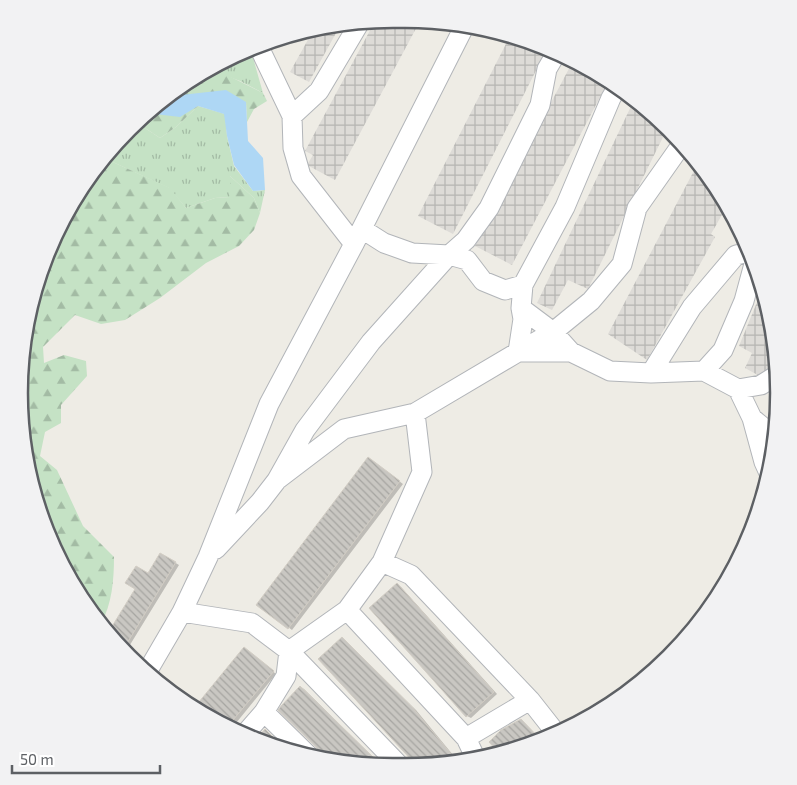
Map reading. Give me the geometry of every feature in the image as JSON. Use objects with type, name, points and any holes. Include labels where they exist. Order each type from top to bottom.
[{"type":"street","points":[[292,116],[319,91],[355,30]]},
{"type":"street","points":[[151,666],[182,612],[208,557],[269,404],[358,236],[461,33]]},
{"type":"street","points":[[261,52],[292,116],[293,148],[301,176],[358,236],[412,253],[449,255],[467,260],[483,282],[505,290],[523,285]]},
{"type":"street","points":[[208,557],[260,502],[277,480],[306,430],[371,342],[449,255],[466,240],[489,208],[540,105],[547,69],[553,59]]},
{"type":"street","points":[[518,352],[523,319],[521,308],[523,285],[565,207],[614,94]]},
{"type":"street","points":[[277,480],[344,429],[415,413],[553,332],[590,301],[622,264],[638,208],[678,150]]},
{"type":"street","points":[[651,373],[692,307],[736,255],[742,254]]},
{"type":"street","points":[[704,371],[723,350],[744,301],[751,277]]},
{"type":"street","points":[[521,308],[553,332],[571,352],[610,371],[651,373],[704,371],[738,389],[761,386],[769,380]]},
{"type":"street","points":[[518,352],[571,352]]},
{"type":"street","points":[[738,389],[752,418],[763,458]]},
{"type":"street","points":[[250,728],[264,712],[286,676],[289,651],[348,610],[382,562],[422,472],[415,413]]},
{"type":"street","points":[[752,418],[767,431]]},
{"type":"street","points":[[382,562],[411,575],[530,700],[551,727]]},
{"type":"street","points":[[348,610],[466,738],[472,751]]},
{"type":"street","points":[[182,612],[252,624],[289,651],[392,758]]},
{"type":"street","points":[[466,738],[530,700]]},
{"type":"street","points":[[264,712],[298,745]]},
{"type":"shaded area","points":[[371,28],[416,28],[335,180],[307,165],[313,155],[305,151]]},
{"type":"shaded area","points":[[336,32],[309,82],[290,72],[309,38]]},
{"type":"shaded area","points":[[507,42],[544,55],[453,234],[418,216]]},
{"type":"shaded area","points":[[570,67],[605,88],[512,265],[475,246]]},
{"type":"shaded area","points":[[631,106],[664,135],[588,289],[568,280],[552,310],[537,303]]},
{"type":"shaded area","points":[[694,170],[723,213],[711,234],[715,237],[647,360],[608,334]]},
{"type":"shaded area","points":[[758,301],[769,369],[765,379],[745,368],[752,353],[739,346]]},
{"type":"green space","points":[[252,55],[263,93],[240,81],[217,72]]},
{"type":"green space","points":[[219,71],[263,93],[267,101],[254,109],[247,122],[246,102],[180,96]]},
{"type":"green space","points":[[198,106],[225,114],[227,136],[234,166],[253,191],[265,190],[260,213],[254,198],[230,176],[230,197],[215,198],[186,208],[169,188],[110,161],[142,127],[160,138],[176,127]]},
{"type":"green space","points":[[198,106],[176,127],[160,138],[142,127],[157,114]]},
{"type":"green space","points":[[111,161],[170,188],[186,208],[215,198],[230,197],[230,176],[254,198],[260,213],[254,230],[239,246],[206,263],[160,298],[125,320],[101,324],[75,315],[43,347],[44,363],[64,355],[86,361],[87,376],[61,405],[61,423],[45,432],[40,456],[57,470],[83,526],[114,557],[112,592],[105,616],[76,575],[65,554],[47,510],[35,464],[28,416],[28,369],[40,298],[55,253],[65,231],[89,190]]},
{"type":"water","points":[[226,90],[246,102],[248,141],[263,158],[265,190],[253,191],[234,165],[224,114],[198,106],[180,117],[157,114],[182,95]]},
{"type":"building","points":[[368,457],[400,481],[288,629],[256,605]]},
{"type":"building","points":[[160,553],[176,562],[127,643],[112,626],[135,589],[125,583],[136,566],[148,573]]},
{"type":"building","points":[[397,583],[494,692],[466,717],[369,608]]},
{"type":"building","points":[[342,637],[412,707],[451,754],[409,758],[318,659]]},
{"type":"building","points":[[244,647],[274,671],[232,721],[199,702]]},
{"type":"building","points":[[300,686],[373,757],[317,749],[278,710]]},
{"type":"building","points":[[521,719],[535,733],[493,746],[489,742],[501,730]]},
{"type":"building","points":[[265,729],[273,737],[262,733]]}]
